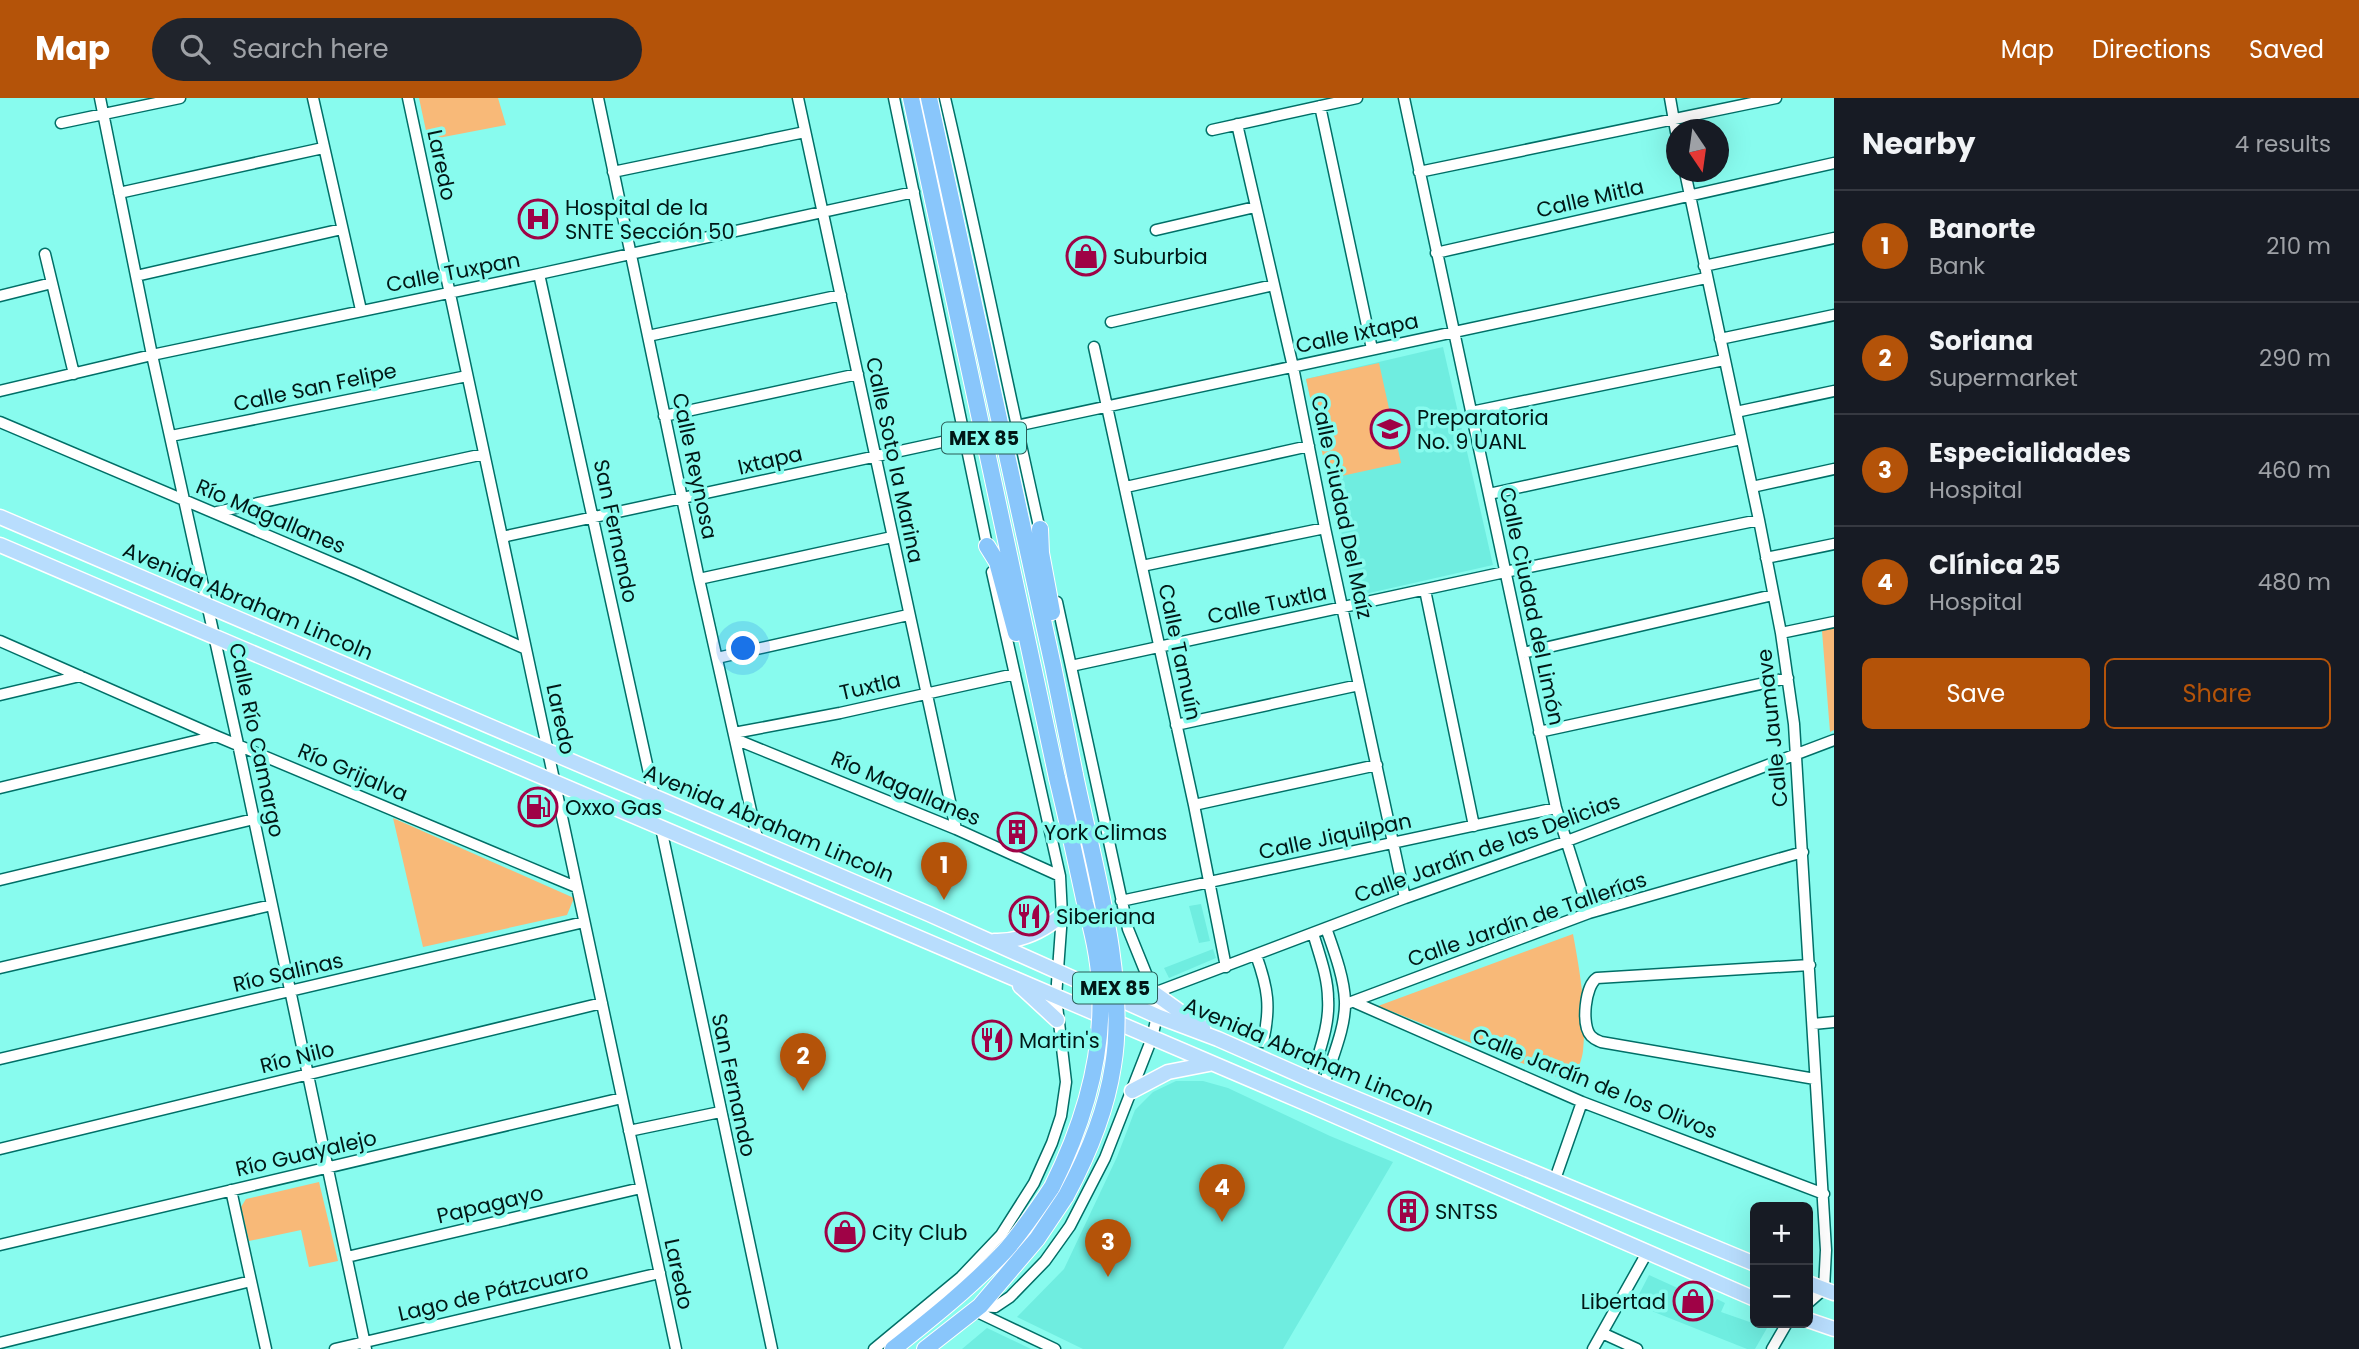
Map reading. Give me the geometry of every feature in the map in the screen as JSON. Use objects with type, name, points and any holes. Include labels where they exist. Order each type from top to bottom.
[{"type":"highway","name":"MEX 85","points":[[892,1349],[958,1295],[1002,1254],[1017,1238],[1052,1187],[1071,1147],[1089,1089],[1101,1005],[1096,950],[1027,646],[911,98]]},
{"type":"highway","name":"MEX 85","points":[[925,1349],[978,1309],[1037,1239],[1066,1196],[1101,1120],[1114,1064],[1116,1040],[1111,947],[1053,666],[929,98]]},
{"type":"highway","points":[[1040,529],[1042,560],[1058,649],[1053,666]]},
{"type":"highway","points":[[987,547],[997,562],[1014,629],[1027,646]]},
{"type":"main road","name":"Avenida Abraham Lincoln","points":[[0,517],[654,796],[1157,1016],[1218,1039],[1317,1083],[1750,1262]]},
{"type":"main road","points":[[0,545],[911,934],[1750,1297]]},
{"type":"main road","points":[[911,934],[923,931],[929,915]]},
{"type":"main road","points":[[987,941],[1005,942],[1027,937],[1062,915]]},
{"type":"main road","points":[[941,947],[939,933],[950,924]]},
{"type":"main road","points":[[1012,978],[1057,1020]]},
{"type":"main road","points":[[1154,993],[1218,1039]]},
{"type":"main road","points":[[1132,1091],[1168,1072],[1210,1063]]},
{"type":"main road","points":[[1813,1322],[1834,1329]]},
{"type":"street","name":"Calle Río Camargo","points":[[100,98],[152,355],[239,744],[366,1346]]},
{"type":"street","points":[[61,123],[180,98]]},
{"type":"street","points":[[313,98],[361,310]]},
{"type":"street","name":"Laredo","points":[[408,98],[676,1349]]},
{"type":"street","name":"Calle Reynosa","points":[[598,98],[699,579],[758,842]]},
{"type":"street","name":"Calle Soto la Marina","points":[[798,98],[956,829]]},
{"type":"street","points":[[874,1349],[945,1291],[1000,1235],[1034,1183],[1052,1143],[1065,1100],[1065,1066],[1056,997],[1062,915],[1060,876],[987,547],[894,98]]},
{"type":"street","points":[[945,98],[991,297],[1016,426],[1121,901],[1128,929],[1154,993],[1157,1016],[1152,1038],[1097,1175],[1059,1243],[1010,1297],[995,1307],[978,1309]]},
{"type":"street","points":[[1212,130],[1357,98]]},
{"type":"street","name":"Calle Ciudad del Limón","points":[[1404,98],[1556,808],[1589,913]]},
{"type":"street","points":[[1670,98],[1674,118]]},
{"type":"street","points":[[1419,172],[1776,98]]},
{"type":"street","points":[[1320,106],[1372,349]]},
{"type":"street","name":"Calle Ciudad Del Maíz","points":[[1237,124],[1293,367],[1405,898]]},
{"type":"street","points":[[613,172],[805,132]]},
{"type":"street","points":[[119,193],[323,148]]},
{"type":"street","name":"Calle Mitla","points":[[1436,253],[1834,163]]},
{"type":"street","name":"Calle Jaumave","points":[[1687,182],[1759,520],[1788,678],[1797,753],[1829,1291]]},
{"type":"street","name":"Calle Tuxpan","points":[[0,391],[152,355],[914,192]]},
{"type":"street","points":[[1156,230],[1255,207]]},
{"type":"street","points":[[136,276],[342,229]]},
{"type":"street","name":"Calle Ixtapa","points":[[1016,426],[1453,332],[1705,272],[1834,238]]},
{"type":"street","points":[[45,254],[74,374]]},
{"type":"street","name":"San Fernando","points":[[539,274],[654,796]]},
{"type":"street","points":[[0,296],[52,283]]},
{"type":"street","points":[[1111,322],[1274,285]]},
{"type":"street","points":[[648,336],[841,295]]},
{"type":"street","points":[[1720,339],[1834,315]]},
{"type":"street","name":"Calle Tamuín","points":[[1094,347],[1194,805],[1226,967]]},
{"type":"street","points":[[1471,412],[1724,360]]},
{"type":"street","points":[[664,416],[858,374]]},
{"type":"street","name":"Calle San Felipe","points":[[171,436],[467,376]]},
{"type":"street","points":[[1736,412],[1834,391]]},
{"type":"street","name":"Río Magallanes","points":[[0,422],[216,512],[526,649]]},
{"type":"street","name":"Ixtapa","points":[[502,537],[965,437]]},
{"type":"street","points":[[1489,494],[1741,439]]},
{"type":"street","points":[[1126,487],[1309,446]]},
{"type":"street","points":[[216,512],[484,454]]},
{"type":"street","points":[[1752,487],[1834,469]]},
{"type":"street","name":"Calle Tuxtla","points":[[1071,666],[1759,520]]},
{"type":"street","points":[[1142,566],[1325,528]]},
{"type":"street","points":[[699,579],[892,537]]},
{"type":"street","points":[[1766,558],[1834,544]]},
{"type":"street","points":[[1425,590],[1475,826]]},
{"type":"street","points":[[1523,653],[1773,595]]},
{"type":"street","points":[[717,658],[908,615]]},
{"type":"street","points":[[1781,633],[1834,622]]},
{"type":"street","name":"Río Grijalva","points":[[0,642],[576,887]]},
{"type":"street","name":"Tuxtla","points":[[735,736],[1015,674]]},
{"type":"street","points":[[0,695],[80,676]]},
{"type":"street","points":[[1539,732],[1788,678]]},
{"type":"street","points":[[1176,725],[1359,685]]},
{"type":"street","points":[[0,788],[216,736]]},
{"type":"street","name":"Río Magallanes","points":[[735,736],[1060,876]]},
{"type":"street","name":"Calle Jardín de las Delicias","points":[[1154,993],[1834,740]]},
{"type":"street","points":[[1194,805],[1377,765]]},
{"type":"street","name":"Calle Jiquilpan","points":[[1121,901],[1556,808]]},
{"type":"street","points":[[0,880],[254,819]]},
{"type":"street","name":"San Fernando","points":[[662,828],[772,1349]]},
{"type":"street","name":"Calle Jardín de Tallerías","points":[[1350,1003],[1589,913],[1803,852]]},
{"type":"street","points":[[0,968],[272,905]]},
{"type":"street","name":"Río Salinas","points":[[0,1059],[584,922]]},
{"type":"street","points":[[1317,1083],[1350,1003],[1326,928]]},
{"type":"street","points":[[1313,933],[1326,979],[1329,1002],[1317,1083]]},
{"type":"street","points":[[1256,955],[1269,1005],[1264,1042]]},
{"type":"street","points":[[1810,965],[1593,980],[1588,990],[1586,1016],[1592,1038],[1612,1044],[1815,1079]]},
{"type":"street","points":[[1326,979],[1341,976]]},
{"type":"street","name":"Río Nilo","points":[[0,1149],[602,1003]]},
{"type":"street","name":"Calle Jardín de los Olivos","points":[[1350,1003],[1582,1102],[1824,1194]]},
{"type":"street","points":[[1813,1024],[1834,1022]]},
{"type":"street","points":[[1325,1030],[1339,1035]]},
{"type":"street","name":"Río Guayalejo","points":[[0,1245],[622,1098]]},
{"type":"street","points":[[1554,1182],[1582,1102]]},
{"type":"street","points":[[629,1131],[720,1112]]},
{"type":"street","name":"Papagayo","points":[[347,1257],[641,1188]]},
{"type":"street","points":[[231,1190],[265,1349]]},
{"type":"street","points":[[1593,1349],[1648,1251]]},
{"type":"street","name":"Lago de Pátzcuaro","points":[[335,1349],[366,1346],[660,1273]]},
{"type":"street","points":[[0,1343],[251,1281]]},
{"type":"street","points":[[1813,1300],[1829,1291]]},
{"type":"street","points":[[978,1309],[1055,1349]]},
{"type":"street","points":[[1772,1349],[1784,1328]]},
{"type":"street","points":[[1602,1333],[1637,1349]]},
{"type":"shaded area","points":[[419,98],[498,98],[506,125],[428,140]]},
{"type":"shaded area","name":"Preparatoria No. 9 UANL","points":[[1443,347],[1493,565],[1356,596],[1306,379]]},
{"type":"shaded area","points":[[1379,363],[1401,463],[1328,479],[1306,379]]},
{"type":"shaded area","points":[[1834,628],[1834,730],[1830,732],[1822,631]]},
{"type":"shaded area","points":[[393,818],[574,898],[567,915],[423,947]]},
{"type":"shaded area","points":[[1201,904],[1210,941],[1199,943],[1189,906]]},
{"type":"shaded area","points":[[1573,934],[1580,977],[1584,1036],[1579,1067],[1572,1083],[1378,1006]]},
{"type":"shaded area","points":[[1213,949],[1216,958],[1169,978],[1164,968]]},
{"type":"shaded area","points":[[1176,1081],[1203,1081],[1228,1088],[1393,1162],[1283,1349],[1083,1349],[1017,1317],[1064,1269],[1117,1157],[1135,1110],[1153,1092]]},
{"type":"shaded area","points":[[319,1182],[338,1261],[309,1267],[301,1230],[249,1241],[241,1207],[246,1199]]},
{"type":"shaded area","points":[[1649,1275],[1682,1290],[1685,1285],[1701,1292],[1699,1300],[1713,1305],[1717,1299],[1725,1303],[1721,1312],[1750,1322],[1750,1328],[1767,1328],[1755,1349],[1747,1349],[1634,1304]]},
{"type":"shaded area","points":[[987,1328],[1031,1349],[962,1349]]},
{"type":"place","name":"Hospital de la SNTE Sección 50","points":[[538,219]]},
{"type":"place","name":"Suburbia","points":[[1086,256]]},
{"type":"place","name":"Preparatoria No. 9 UANL","points":[[1390,429]]},
{"type":"place","name":"Oxxo Gas","points":[[538,807]]},
{"type":"place","name":"York Climas","points":[[1017,832]]},
{"type":"place","name":"Banorte","points":[[944,900]]},
{"type":"place","name":"Siberiana","points":[[1029,916]]},
{"type":"place","name":"Martin's","points":[[992,1040]]},
{"type":"place","name":"Soriana","points":[[803,1091]]},
{"type":"place","name":"SNTSS","points":[[1408,1211]]},
{"type":"place","name":"Clínica 25","points":[[1222,1222]]},
{"type":"place","name":"City Club","points":[[845,1232]]},
{"type":"place","name":"Especialidades","points":[[1108,1277]]},
{"type":"place","name":"Libertad","points":[[1693,1301]]}]
